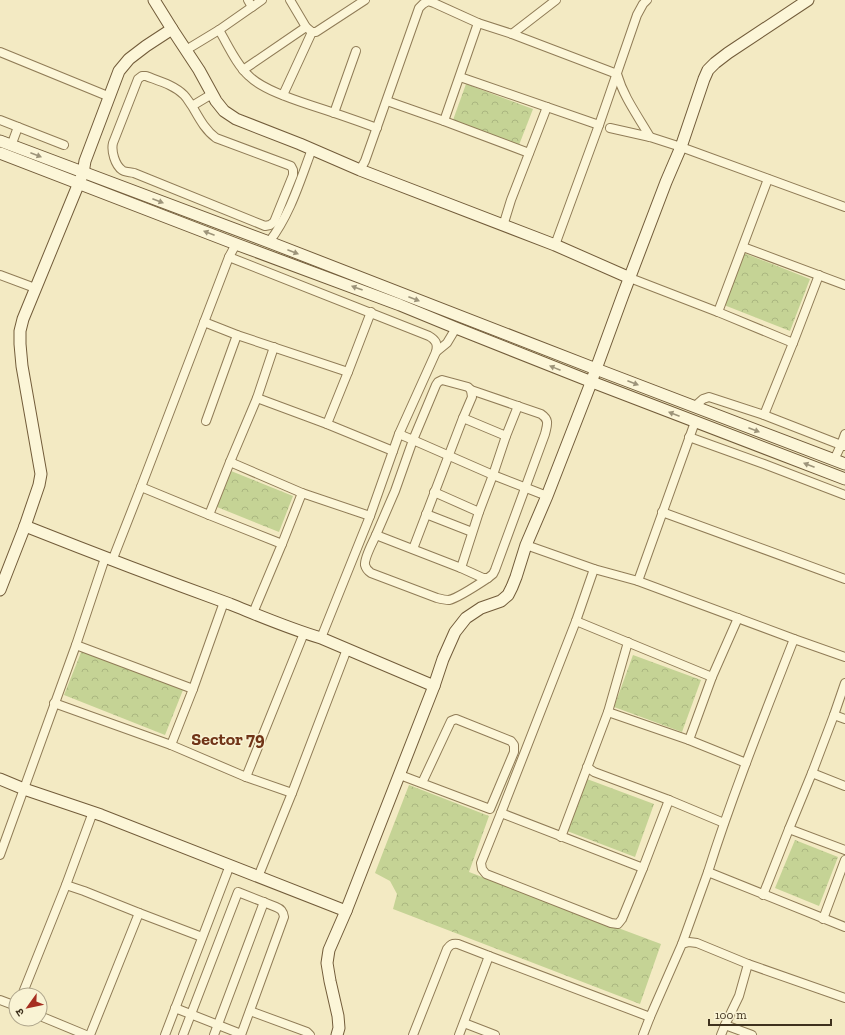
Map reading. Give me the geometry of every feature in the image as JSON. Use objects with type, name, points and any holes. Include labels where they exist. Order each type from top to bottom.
[{"type":"street","points":[[154,0],[199,70],[216,101],[224,111],[236,119],[360,170],[556,245],[630,278],[793,343]]},
{"type":"street","points":[[186,50],[219,30],[250,3],[262,0]]},
{"type":"street","points":[[290,0],[309,29],[316,32],[365,0]]},
{"type":"street","points":[[512,34],[556,0]]},
{"type":"street","points":[[556,245],[637,15],[647,0]]},
{"type":"street","points":[[337,1035],[339,1028],[338,1016],[327,963],[329,950],[400,775],[434,686],[443,658],[455,632],[466,618],[481,608],[501,602],[508,595],[516,577],[526,545],[592,382],[666,182],[681,147],[708,70],[728,53],[808,0]]},
{"type":"street","points":[[360,170],[365,161],[387,101],[419,8],[428,1],[478,23],[512,34],[617,74]]},
{"type":"street","points":[[444,121],[478,23]]},
{"type":"street","points":[[0,590],[25,526],[39,485],[41,474],[22,366],[20,331],[23,319],[80,178],[119,71],[129,59],[172,29]]},
{"type":"street","points":[[243,70],[309,29]]},
{"type":"street","points":[[283,95],[309,29]]},
{"type":"street","points":[[219,30],[237,62],[250,78],[283,95],[377,128]]},
{"type":"street","points":[[334,113],[356,51]]},
{"type":"street","points":[[0,52],[110,96]]},
{"type":"street","points":[[617,74],[625,96],[650,137]]},
{"type":"street","points":[[142,76],[168,84],[178,90],[185,96],[192,106],[205,128],[216,138],[291,166],[293,175],[274,222],[270,225],[265,226],[134,173],[122,170],[116,162],[112,153],[113,143],[138,79],[142,76]]},
{"type":"street","points":[[460,76],[599,125]]},
{"type":"street","points":[[192,106],[212,94]]},
{"type":"street","points":[[387,101],[529,153]]},
{"type":"street","points":[[503,226],[511,200],[547,107]]},
{"type":"street","points":[[0,120],[64,145]]},
{"type":"street","points":[[11,146],[18,127]]},
{"type":"street","points":[[610,128],[650,137],[681,147],[845,207]]},
{"type":"street","points":[[0,142],[80,178],[236,244],[400,304],[592,382],[845,479]]},
{"type":"street","points":[[269,242],[276,234],[284,220],[312,149]]},
{"type":"street","points":[[0,153],[80,178],[269,242],[845,464]]},
{"type":"street","points":[[718,312],[768,179]]},
{"type":"street","points":[[0,855],[54,703],[108,559],[141,487],[229,257],[236,244]]},
{"type":"street","points":[[743,247],[845,286]]},
{"type":"street","points":[[229,257],[429,336],[435,340],[437,346],[436,352],[399,434],[370,516],[321,638]]},
{"type":"street","points":[[0,275],[35,288]]},
{"type":"street","points":[[764,415],[819,276]]},
{"type":"street","points":[[327,424],[371,312]]},
{"type":"street","points":[[204,322],[237,335],[348,372]]},
{"type":"street","points":[[436,352],[447,343],[456,328]]},
{"type":"street","points":[[206,422],[237,335]]},
{"type":"street","points":[[209,515],[257,398],[274,347]]},
{"type":"street","points":[[442,380],[468,387],[471,390],[518,406],[541,414],[545,417],[548,424],[526,488],[493,574],[456,597],[450,600],[443,600],[378,576],[367,570],[365,561],[395,491],[412,440],[438,382],[442,380]]},
{"type":"street","points":[[413,549],[472,397],[471,390]]},
{"type":"street","points":[[694,407],[702,398],[709,397],[764,415],[843,445]]},
{"type":"street","points":[[257,398],[393,451]]},
{"type":"street","points":[[461,568],[479,512],[518,406]]},
{"type":"street","points":[[463,418],[506,436]]},
{"type":"street","points":[[638,581],[694,422]]},
{"type":"street","points":[[399,434],[493,475],[547,496]]},
{"type":"street","points":[[834,460],[843,445],[845,434]]},
{"type":"street","points":[[689,436],[845,495]]},
{"type":"street","points":[[230,462],[302,493],[370,516]]},
{"type":"street","points":[[141,487],[282,544]]},
{"type":"street","points":[[434,492],[479,512]]},
{"type":"street","points":[[254,613],[302,493]]},
{"type":"street","points":[[662,512],[845,579]]},
{"type":"street","points":[[426,514],[472,532]]},
{"type":"street","points":[[25,526],[108,559],[304,633],[321,638],[434,686]]},
{"type":"street","points":[[376,535],[483,578],[488,578]]},
{"type":"street","points":[[526,545],[594,569],[638,581],[845,657]]},
{"type":"street","points":[[594,569],[576,621],[481,863],[482,869],[486,874],[611,923],[618,924],[622,920],[669,800]]},
{"type":"street","points":[[171,745],[224,602]]},
{"type":"street","points":[[690,740],[712,677],[738,618]]},
{"type":"street","points":[[576,621],[712,677]]},
{"type":"street","points":[[246,777],[304,633]]},
{"type":"street","points":[[643,1035],[682,944],[746,763],[794,639]]},
{"type":"street","points":[[561,837],[608,712],[628,642]]},
{"type":"street","points":[[76,645],[193,689]]},
{"type":"street","points":[[258,877],[347,649]]},
{"type":"street","points":[[763,895],[812,773],[845,683]]},
{"type":"street","points":[[54,703],[171,745],[246,777],[292,793]]},
{"type":"street","points":[[608,712],[690,740],[746,763]]},
{"type":"street","points":[[834,715],[845,719]]},
{"type":"street","points":[[400,775],[490,809],[514,752],[514,745],[510,741],[456,719],[451,721],[422,783]]},
{"type":"street","points":[[587,767],[594,772],[669,800],[724,823]]},
{"type":"street","points":[[812,773],[845,786]]},
{"type":"street","points":[[0,779],[24,789],[93,812],[346,911]]},
{"type":"street","points":[[25,987],[93,812]]},
{"type":"street","points":[[501,813],[643,868]]},
{"type":"street","points":[[789,829],[845,850]]},
{"type":"street","points":[[823,919],[845,860]]},
{"type":"street","points":[[165,1035],[230,865]]},
{"type":"street","points":[[708,872],[845,927]]},
{"type":"street","points":[[66,885],[202,937]]},
{"type":"street","points":[[175,1008],[191,1014],[218,1025],[241,1035],[284,917],[281,910],[238,892],[191,1014],[183,1035]]},
{"type":"street","points":[[214,1035],[264,902]]},
{"type":"street","points":[[90,1035],[139,914]]},
{"type":"street","points":[[682,944],[689,942],[697,943],[748,964],[845,998]]},
{"type":"street","points":[[413,1035],[446,949],[449,945],[454,943],[650,1017]]},
{"type":"street","points":[[459,1035],[489,956]]},
{"type":"street","points":[[721,1035],[739,996],[748,964]]},
{"type":"street","points":[[250,1011],[307,1032],[310,1035]]},
{"type":"street","points":[[48,1019],[86,1035]]},
{"type":"street","points":[[464,1023],[495,1035]]},
{"type":"street","points":[[725,1025],[752,1035]]},
{"type":"green space","points":[[466,84],[533,109],[519,145],[453,120]]},
{"type":"green space","points":[[744,253],[810,279],[790,331],[724,305]]},
{"type":"green space","points":[[231,471],[293,496],[279,532],[217,507]]},
{"type":"green space","points":[[82,650],[183,690],[165,735],[64,695]]},
{"type":"green space","points":[[633,655],[701,680],[682,732],[614,707]]},
{"type":"green space","points":[[587,779],[654,804],[635,857],[567,831]]},
{"type":"green space","points":[[409,785],[489,816],[469,872],[661,944],[640,1004],[393,909],[397,894],[390,881],[375,873]]},
{"type":"green space","points":[[795,840],[838,857],[819,906],[775,888]]},
{"type":"district","name":"Sector 79","points":[[228,739]]}]
